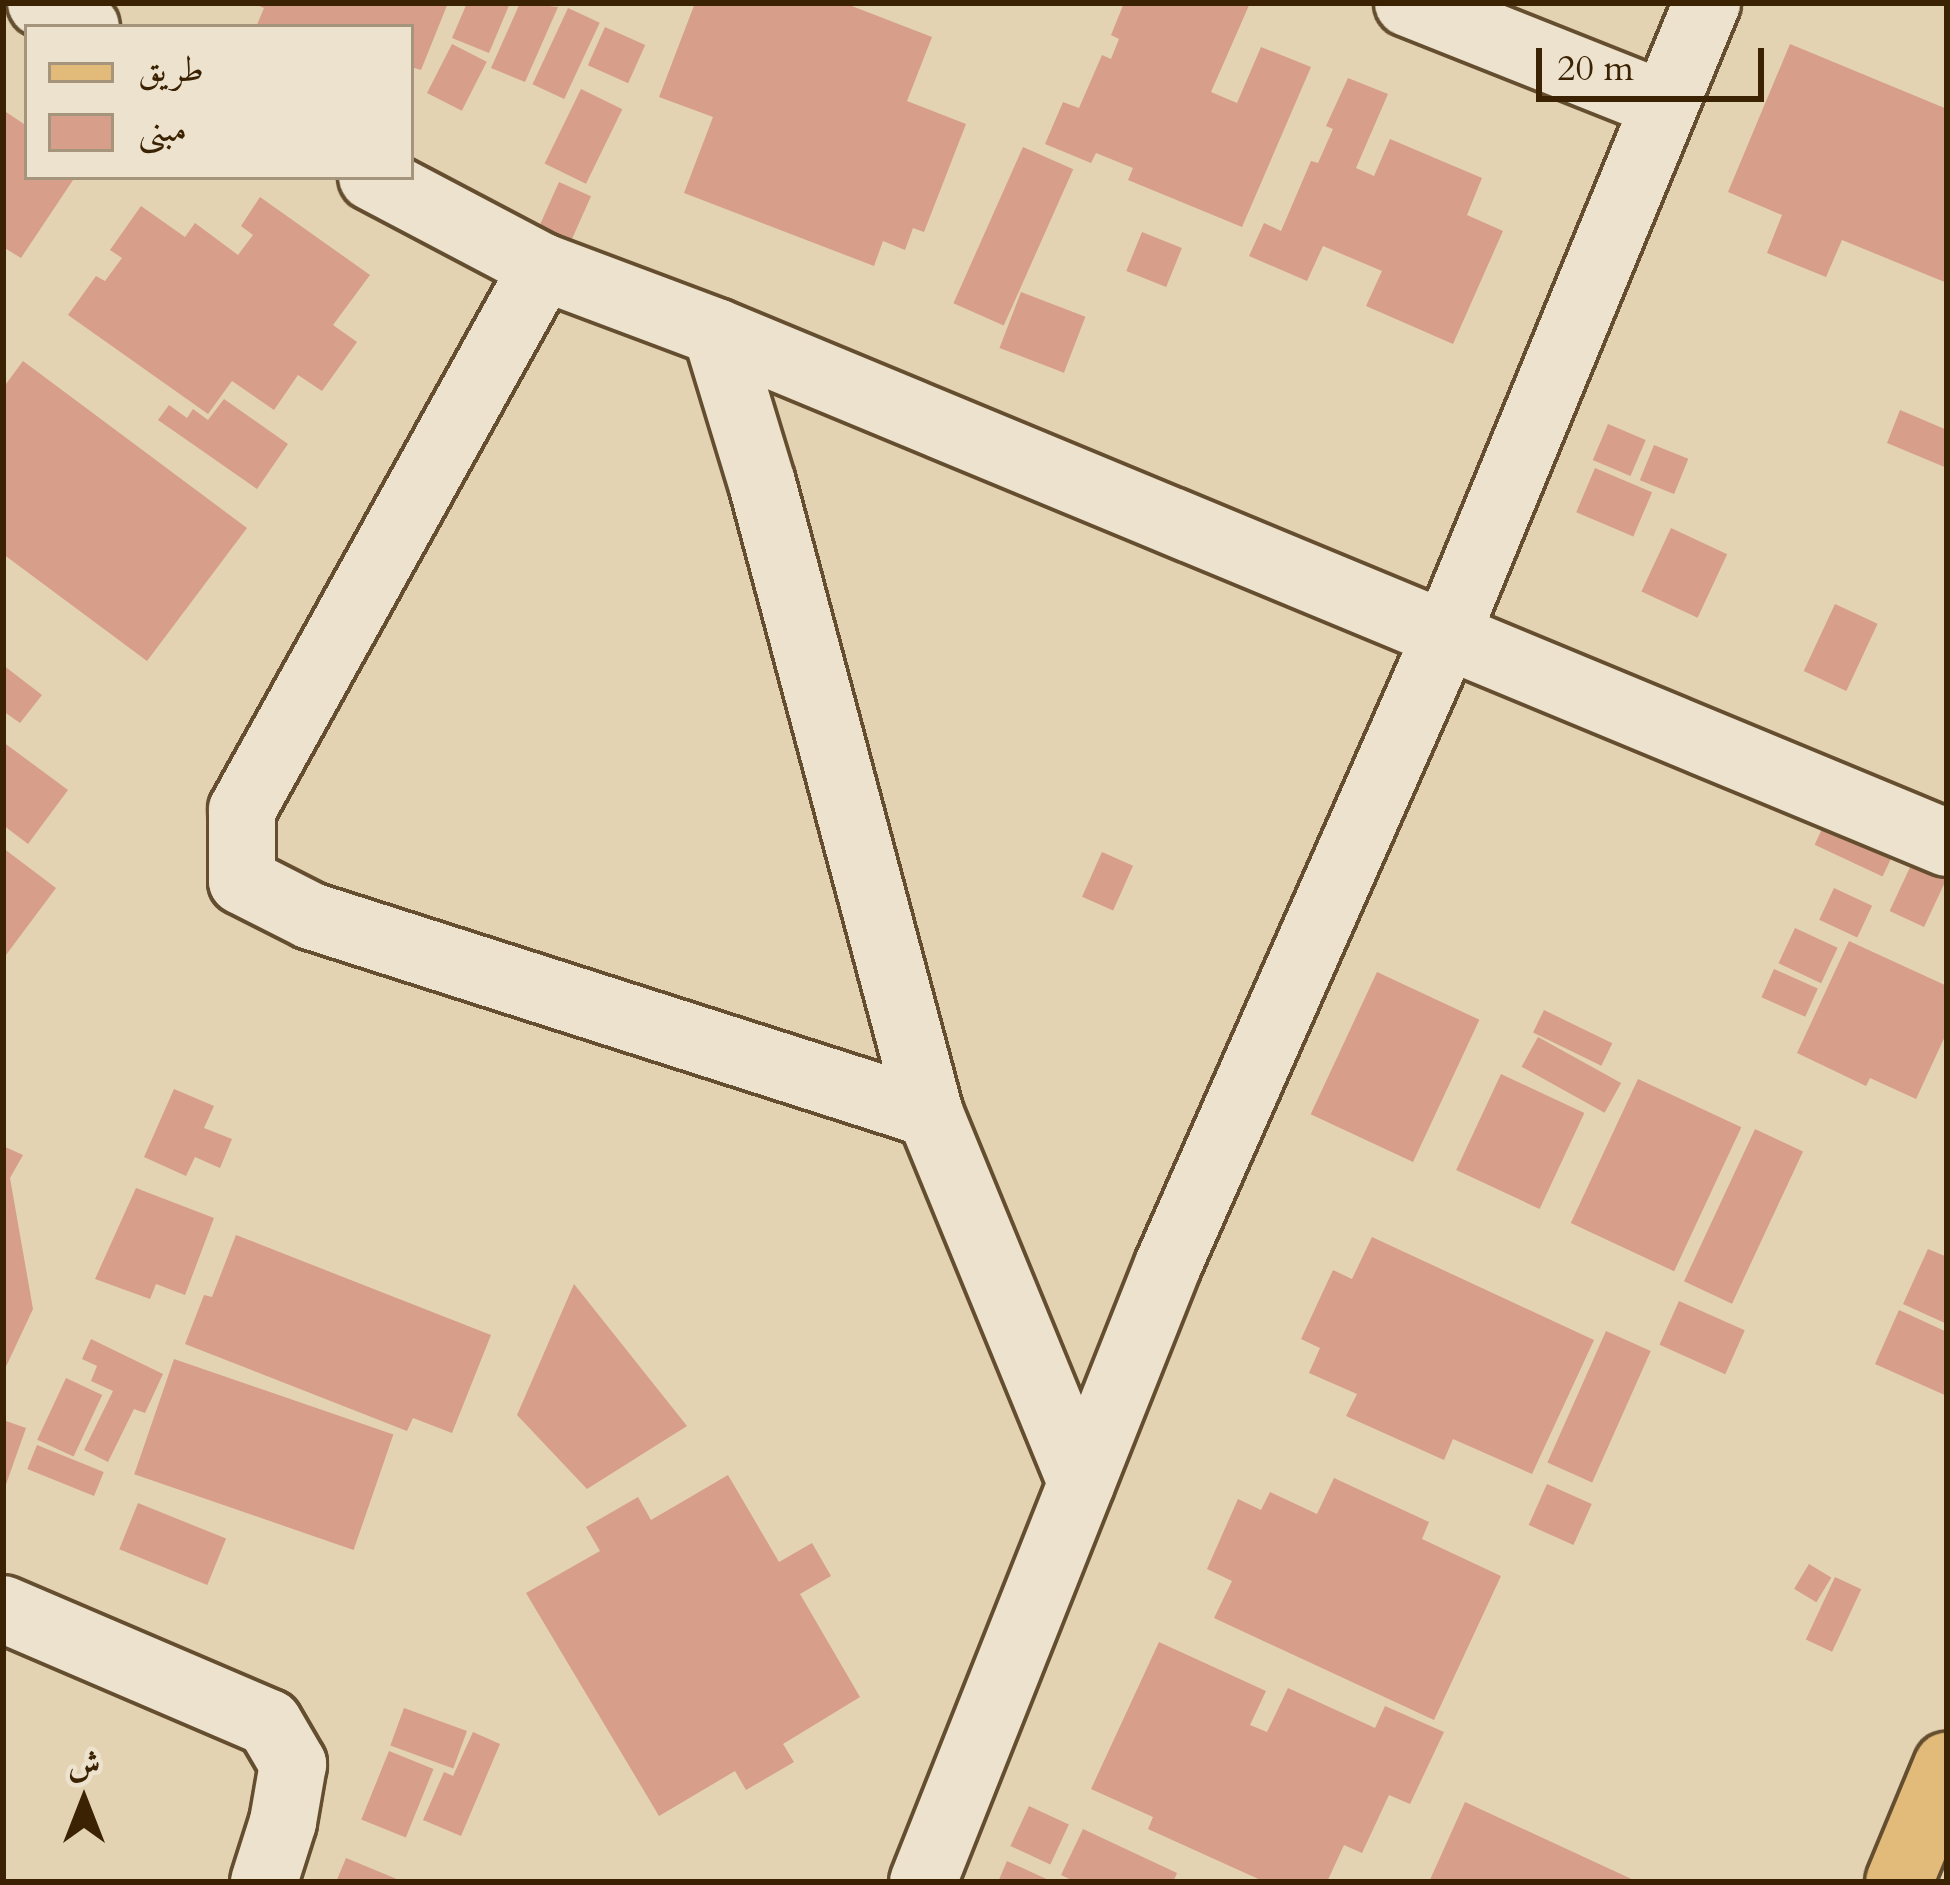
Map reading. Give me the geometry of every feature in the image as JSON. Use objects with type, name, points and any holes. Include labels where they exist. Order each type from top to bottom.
[{"type":"main road","points":[[1899,1882],[1947,1766]]},
{"type":"street","points":[[41,3],[80,24]]},
{"type":"street","points":[[1408,3],[1662,104]]},
{"type":"street","points":[[923,1882],[1168,1265],[1445,638],[1707,3]]},
{"type":"street","points":[[378,180],[543,267],[716,332],[1947,843]]},
{"type":"street","points":[[543,267],[242,810],[242,881],[311,916],[930,1114]]},
{"type":"street","points":[[716,332],[762,483],[930,1114],[1082,1483]]},
{"type":"street","points":[[3,1610],[269,1724],[293,1764],[283,1822],[264,1882]]},
{"type":"building","points":[[252,3],[448,3],[421,70],[414,68],[414,24],[257,24],[264,8]]},
{"type":"building","points":[[467,3],[510,3],[489,53],[452,38]]},
{"type":"building","points":[[520,3],[558,7],[525,82],[491,68]]},
{"type":"building","points":[[695,3],[844,3],[932,37],[907,101],[966,124],[924,232],[913,228],[905,250],[883,241],[874,266],[684,193],[713,117],[659,97]]},
{"type":"building","points":[[1124,3],[1250,3],[1211,92],[1237,103],[1261,47],[1311,67],[1242,227],[1128,180],[1133,168],[1096,153],[1091,163],[1045,144],[1063,102],[1079,108],[1102,55],[1111,59],[1119,39],[1111,35]]},
{"type":"building","points":[[568,8],[600,23],[564,99],[533,84]]},
{"type":"building","points":[[605,27],[645,45],[628,83],[588,65]]},
{"type":"building","points":[[452,44],[487,62],[462,111],[427,93]]},
{"type":"building","points":[[1790,44],[1947,109],[1947,283],[1842,240],[1826,277],[1767,253],[1782,215],[1728,192]]},
{"type":"building","points":[[1348,78],[1388,94],[1356,168],[1374,176],[1390,139],[1482,178],[1467,215],[1503,231],[1453,344],[1366,306],[1382,271],[1323,246],[1307,281],[1249,256],[1264,223],[1281,231],[1311,161],[1318,163],[1333,129],[1326,126]]},
{"type":"building","points":[[581,89],[622,109],[586,184],[545,164]]},
{"type":"building","points":[[6,112],[24,124],[24,180],[73,180],[21,258],[3,247]]},
{"type":"building","points":[[1023,147],[1073,169],[1004,326],[953,303]]},
{"type":"building","points":[[559,182],[591,196],[569,245],[537,230]]},
{"type":"building","points":[[260,197],[370,275],[333,325],[357,342],[322,391],[298,375],[274,410],[232,381],[208,414],[68,315],[96,276],[105,281],[122,258],[110,250],[141,206],[185,237],[195,223],[238,255],[253,235],[241,226]]},
{"type":"building","points":[[1142,232],[1182,248],[1166,287],[1126,271]]},
{"type":"building","points":[[1021,292],[1085,317],[1064,373],[999,348]]},
{"type":"building","points":[[23,361],[247,528],[147,661],[3,554],[3,388]]},
{"type":"building","points":[[224,399],[288,444],[257,489],[158,420],[169,405],[187,418],[193,409],[208,420]]},
{"type":"building","points":[[1900,410],[1947,430],[1947,468],[1887,443]]},
{"type":"building","points":[[1608,424],[1646,440],[1631,476],[1593,460]]},
{"type":"building","points":[[1654,445],[1688,459],[1674,494],[1640,480]]},
{"type":"building","points":[[1595,468],[1652,492],[1633,536],[1576,512]]},
{"type":"building","points":[[1671,528],[1727,554],[1698,618],[1641,591]]},
{"type":"building","points":[[1835,604],[1878,624],[1846,691],[1804,671]]},
{"type":"building","points":[[3,665],[42,695],[20,723],[3,711]]},
{"type":"building","points":[[3,742],[68,790],[28,844],[3,825]]},
{"type":"building","points":[[1829,814],[1897,846],[1883,877],[1815,845]]},
{"type":"building","points":[[3,848],[56,888],[3,959]]},
{"type":"building","points":[[1102,852],[1133,866],[1113,911],[1082,897]]},
{"type":"building","points":[[1912,863],[1946,879],[1924,927],[1890,911]]},
{"type":"building","points":[[1834,888],[1872,906],[1857,937],[1819,920]]},
{"type":"building","points":[[1795,928],[1838,948],[1821,983],[1779,963]]},
{"type":"building","points":[[1849,941],[1947,986],[1947,1032],[1916,1099],[1870,1078],[1866,1086],[1797,1053]]},
{"type":"building","points":[[1774,969],[1818,989],[1805,1017],[1761,997]]},
{"type":"building","points":[[1377,972],[1479,1020],[1413,1162],[1311,1114]]},
{"type":"building","points":[[1544,1010],[1612,1043],[1601,1066],[1533,1032]]},
{"type":"building","points":[[1538,1037],[1621,1083],[1605,1113],[1522,1067]]},
{"type":"building","points":[[1501,1074],[1584,1113],[1540,1209],[1456,1170]]},
{"type":"building","points":[[1638,1079],[1741,1127],[1674,1271],[1571,1223]]},
{"type":"building","points":[[174,1089],[214,1106],[204,1128],[232,1139],[220,1168],[195,1157],[186,1176],[144,1157]]},
{"type":"building","points":[[1755,1129],[1803,1151],[1732,1304],[1684,1281]]},
{"type":"building","points":[[3,1146],[23,1155],[10,1178],[33,1309],[3,1373]]},
{"type":"building","points":[[136,1188],[214,1218],[185,1295],[156,1284],[150,1299],[95,1279]]},
{"type":"building","points":[[236,1235],[491,1335],[452,1433],[413,1418],[407,1431],[185,1344],[204,1295],[212,1297]]},
{"type":"building","points":[[1372,1237],[1594,1340],[1532,1474],[1453,1439],[1444,1460],[1346,1416],[1357,1394],[1309,1373],[1320,1348],[1301,1339],[1333,1270],[1352,1279]]},
{"type":"building","points":[[1928,1249],[1947,1257],[1947,1324],[1903,1304]]},
{"type":"building","points":[[574,1284],[687,1426],[587,1489],[517,1415]]},
{"type":"building","points":[[1679,1301],[1745,1330],[1725,1374],[1659,1345]]},
{"type":"building","points":[[1899,1310],[1947,1332],[1947,1396],[1875,1364]]},
{"type":"building","points":[[1606,1331],[1651,1351],[1592,1482],[1547,1463]]},
{"type":"building","points":[[91,1339],[163,1374],[145,1413],[134,1409],[108,1462],[84,1450],[113,1391],[91,1381],[97,1366],[82,1359]]},
{"type":"building","points":[[174,1359],[393,1435],[354,1550],[134,1474]]},
{"type":"building","points":[[66,1378],[102,1395],[74,1457],[37,1440]]},
{"type":"building","points":[[3,1420],[26,1428],[4,1490],[3,1489]]},
{"type":"building","points":[[37,1445],[104,1472],[94,1496],[27,1469]]},
{"type":"building","points":[[728,1475],[779,1562],[812,1543],[831,1576],[800,1594],[860,1697],[783,1744],[794,1762],[746,1790],[735,1771],[659,1816],[526,1593],[600,1551],[586,1527],[638,1497],[651,1520]]},
{"type":"building","points":[[1334,1478],[1429,1522],[1422,1539],[1501,1576],[1434,1720],[1214,1618],[1232,1581],[1207,1569],[1238,1499],[1261,1510],[1270,1492],[1317,1514]]},
{"type":"building","points":[[1547,1484],[1592,1504],[1573,1545],[1529,1525]]},
{"type":"building","points":[[138,1503],[226,1539],[207,1585],[119,1549]]},
{"type":"building","points":[[1809,1564],[1831,1577],[1816,1602],[1794,1589]]},
{"type":"building","points":[[1835,1577],[1861,1589],[1832,1652],[1806,1640]]},
{"type":"building","points":[[1159,1642],[1266,1691],[1250,1725],[1267,1732],[1288,1688],[1375,1728],[1385,1706],[1444,1732],[1410,1804],[1389,1795],[1362,1853],[1344,1845],[1327,1882],[1265,1882],[1148,1829],[1153,1817],[1091,1789]]},
{"type":"building","points":[[404,1708],[467,1731],[453,1769],[390,1746]]},
{"type":"building","points":[[473,1732],[500,1744],[461,1836],[423,1820],[444,1772],[453,1776]]},
{"type":"building","points":[[389,1751],[434,1769],[406,1838],[361,1820]]},
{"type":"building","points":[[1465,1802],[1638,1882],[1429,1882]]},
{"type":"building","points":[[1029,1806],[1069,1825],[1050,1864],[1010,1846]]},
{"type":"building","points":[[1083,1829],[1177,1873],[1173,1882],[1076,1882],[1061,1875]]},
{"type":"building","points":[[346,1858],[404,1882],[336,1882]]},
{"type":"building","points":[[1007,1861],[1053,1882],[998,1882]]}]
